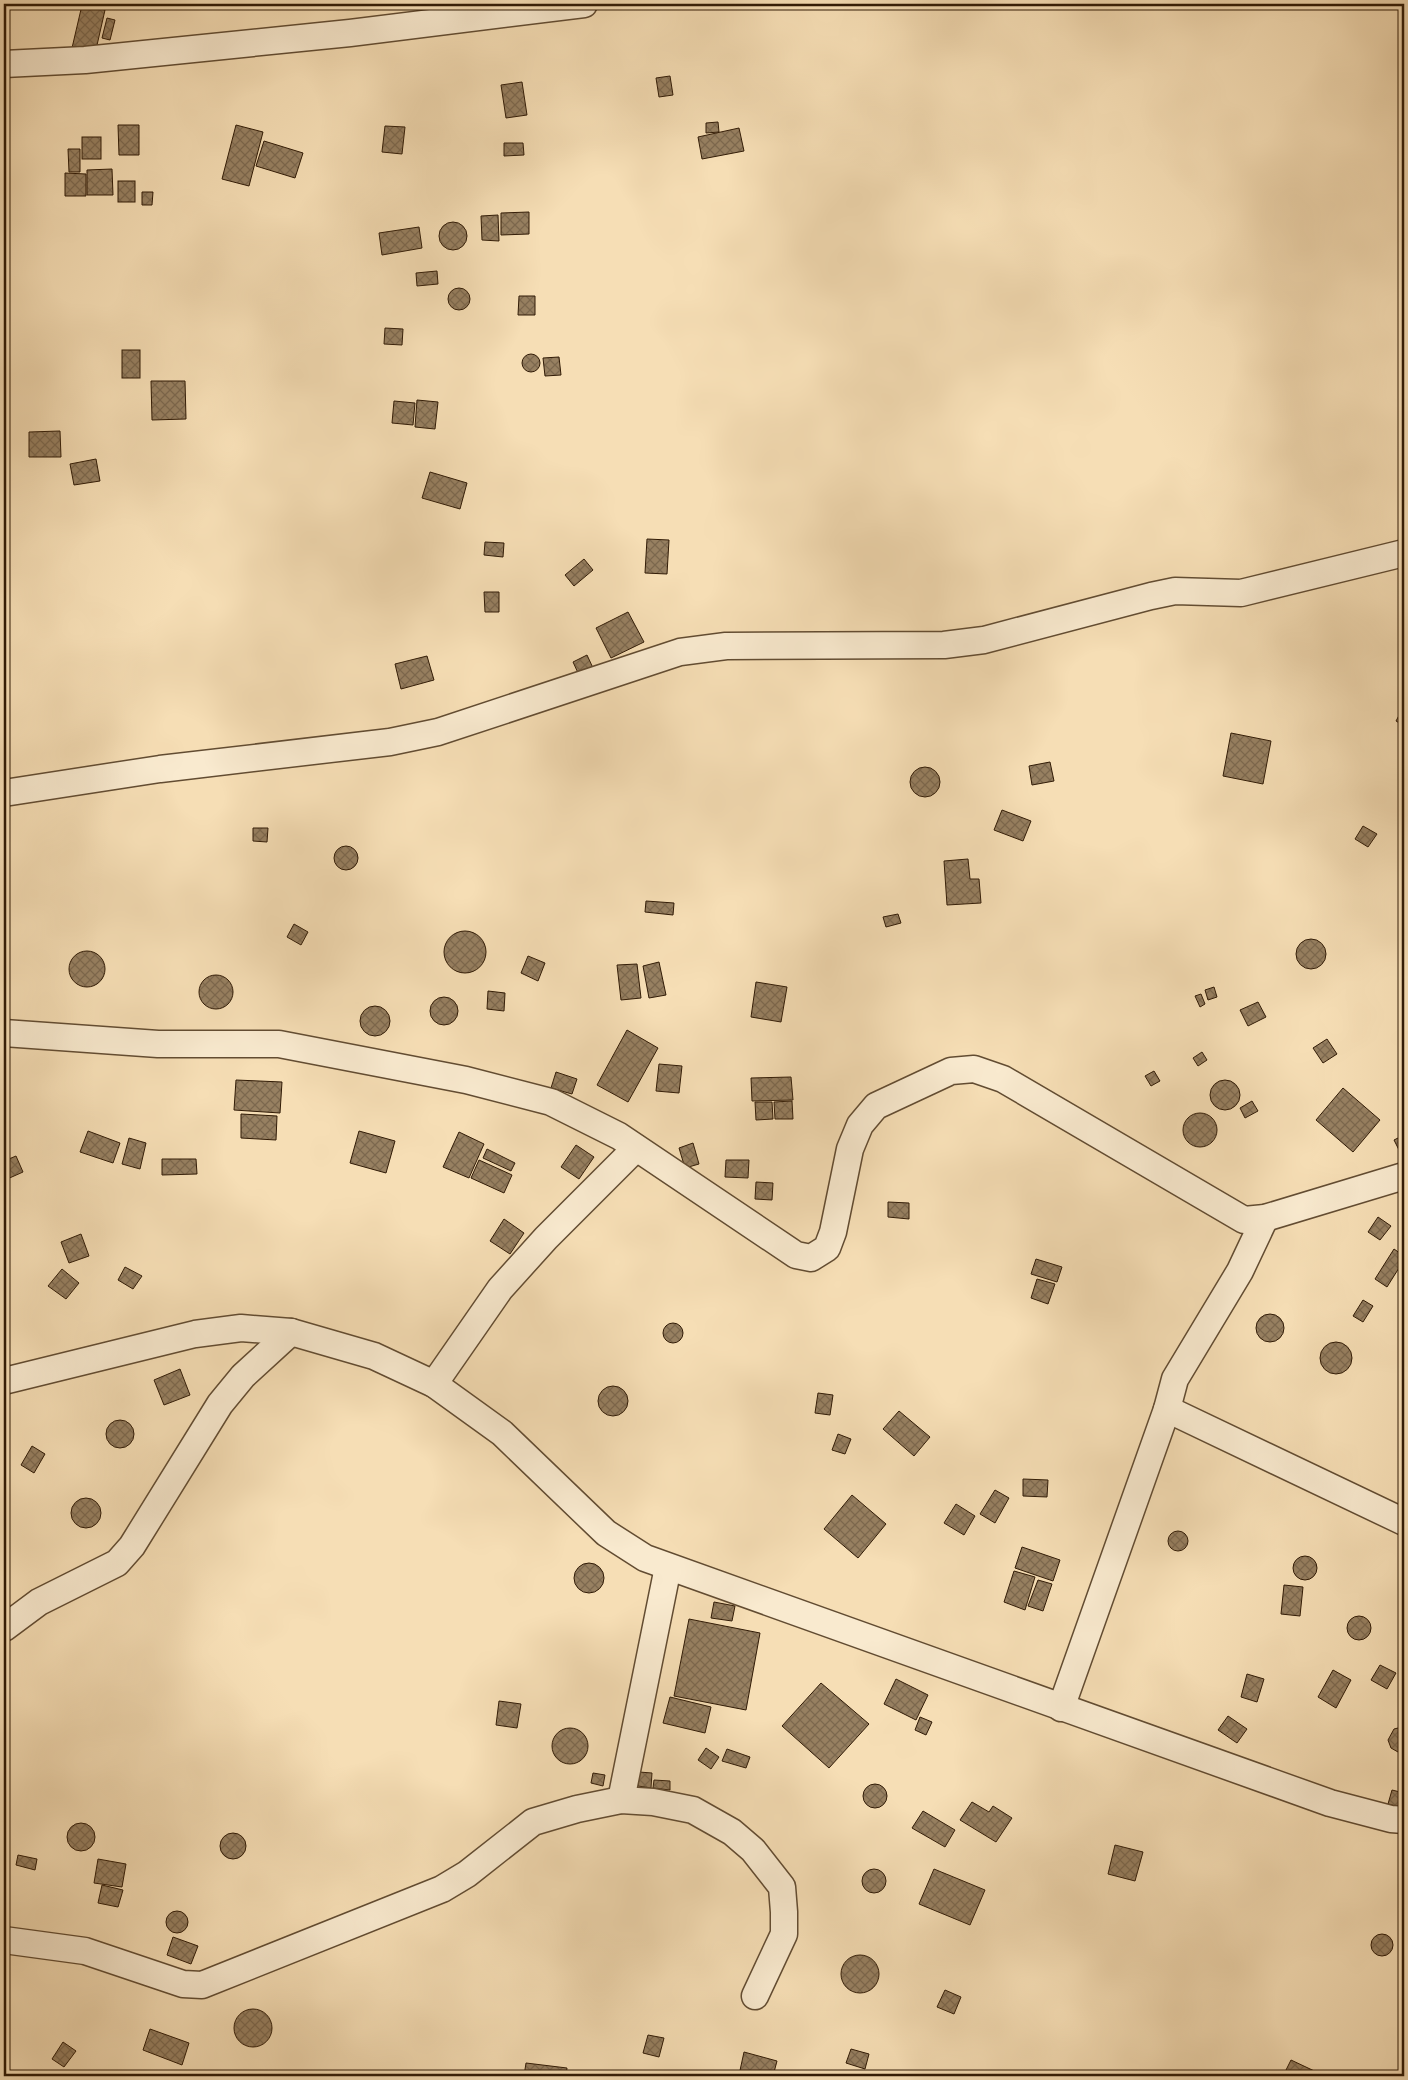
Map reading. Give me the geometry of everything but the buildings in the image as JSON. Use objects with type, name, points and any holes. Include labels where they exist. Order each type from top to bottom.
[{"type":"street","points":[[4,64],[85,60],[350,33],[584,4]]},
{"type":"street","points":[[4,792],[160,769],[390,742],[438,732],[680,652],[726,646],[944,645],[984,640],[1175,591],[1241,593],[1404,553]]},
{"type":"street","points":[[4,1033],[158,1044],[279,1044],[466,1080],[551,1102],[619,1136],[796,1255],[811,1258],[827,1248],[833,1232],[850,1150],[860,1125],[876,1106],[950,1071],[974,1069],[1003,1079],[1244,1220],[1266,1218],[1404,1176]]},
{"type":"street","points":[[434,1384],[500,1289],[546,1238],[636,1148]]},
{"type":"street","points":[[1061,1708],[1167,1409],[1175,1379],[1240,1271],[1266,1218]]},
{"type":"street","points":[[4,1380],[195,1334],[240,1328],[291,1332],[374,1356],[434,1384],[502,1433],[606,1533],[645,1558],[1330,1804],[1391,1819],[1404,1820]]},
{"type":"street","points":[[4,1628],[39,1602],[117,1563],[132,1546],[220,1404],[243,1376],[291,1332]]},
{"type":"street","points":[[1167,1409],[1404,1522]]},
{"type":"street","points":[[621,1800],[668,1567]]},
{"type":"street","points":[[4,1940],[85,1951],[183,1984],[202,1985],[442,1889],[467,1874],[533,1822],[577,1809],[621,1800],[653,1802],[693,1810],[732,1832],[753,1850],[782,1887],[784,1934],[755,1996]]}]
